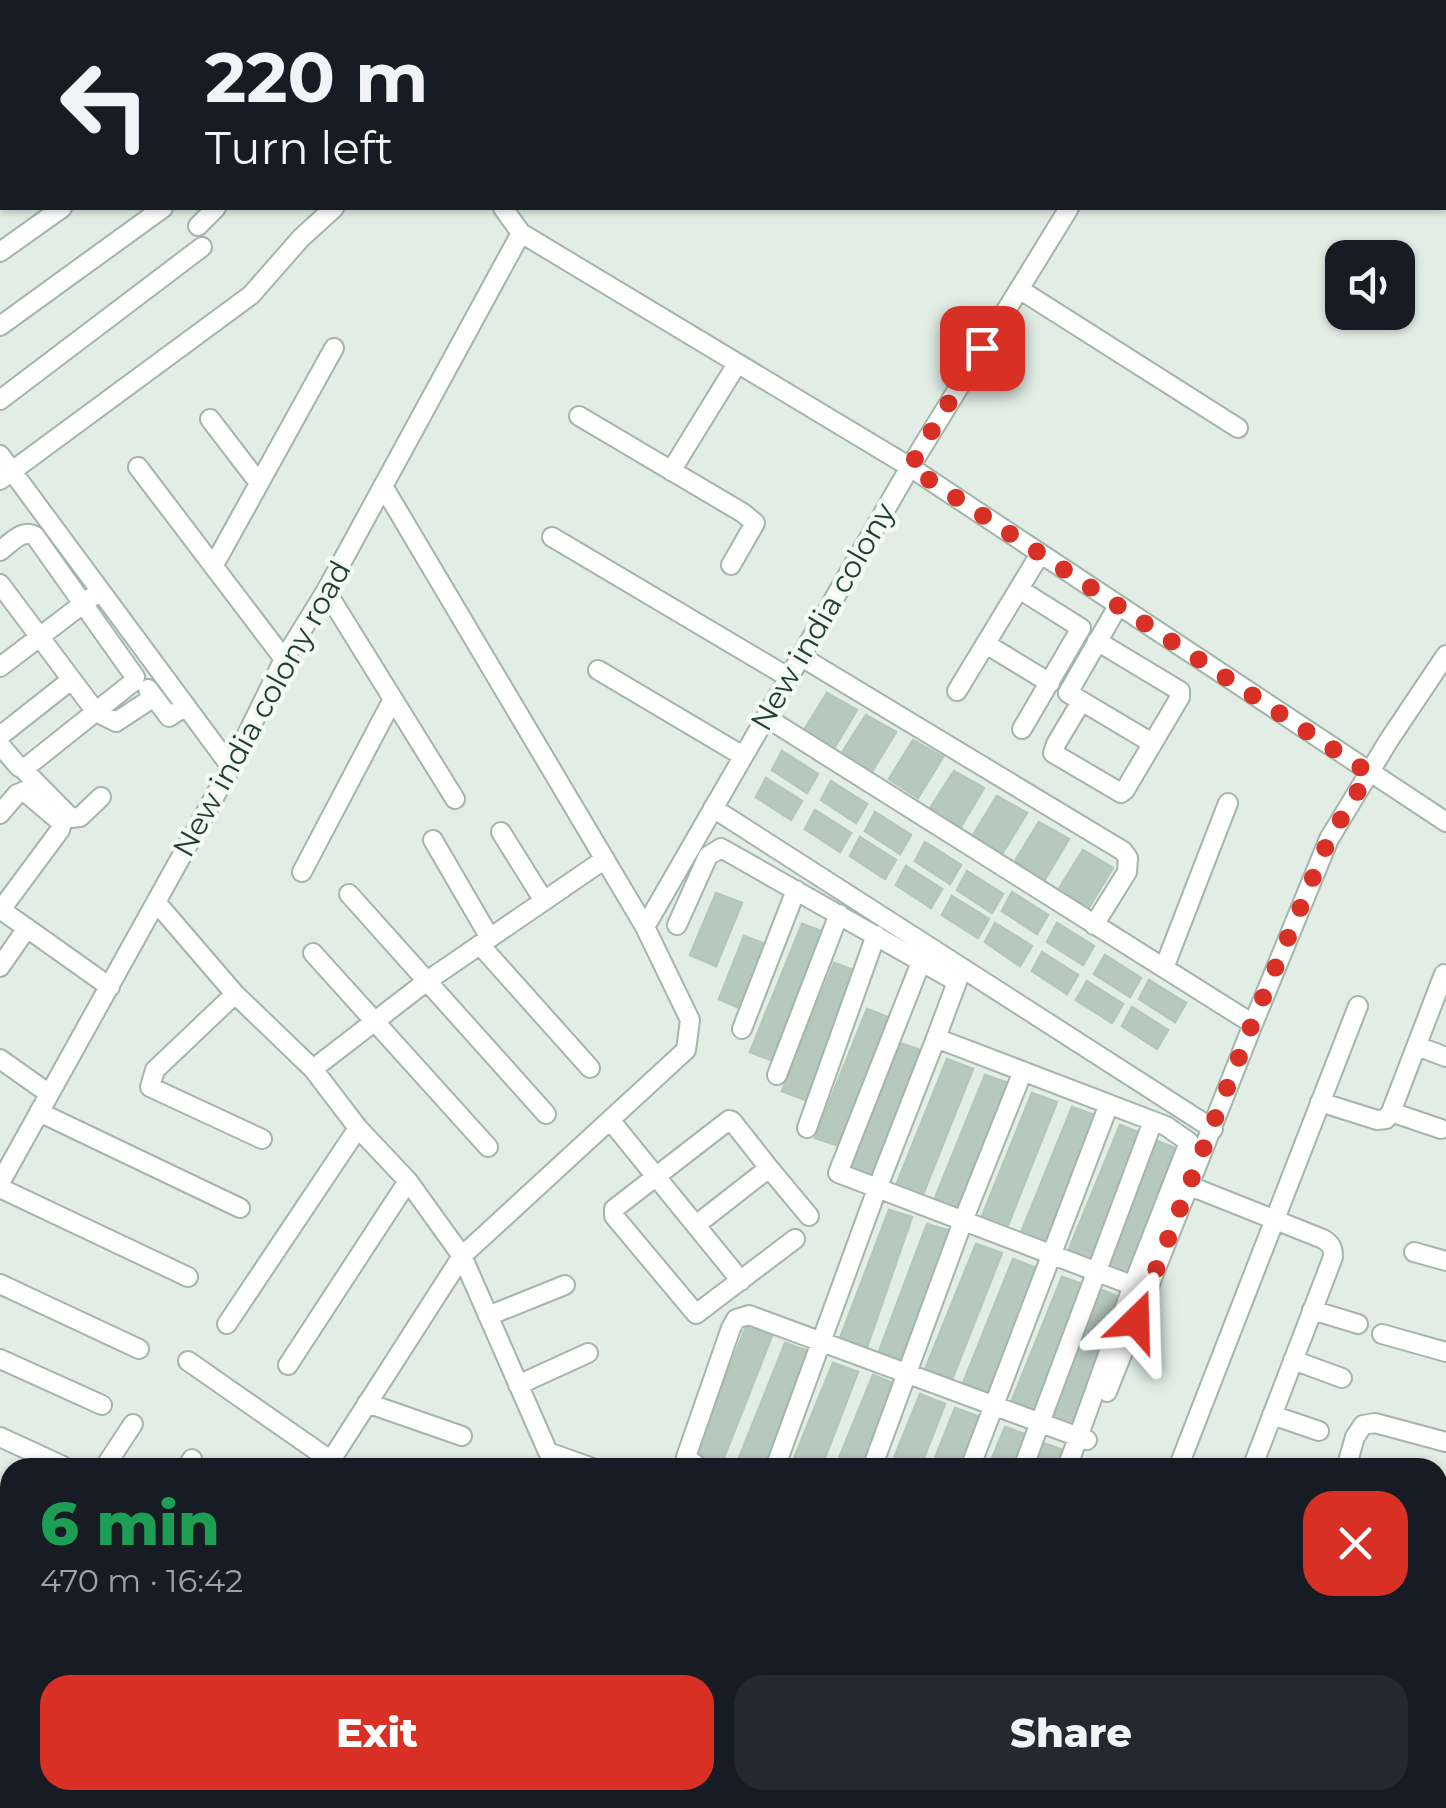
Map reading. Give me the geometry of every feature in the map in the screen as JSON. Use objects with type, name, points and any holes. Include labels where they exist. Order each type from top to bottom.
[{"type":"street","points":[[0,252],[59,210]]},
{"type":"street","points":[[0,326],[160,210]]},
{"type":"street","points":[[198,226],[214,210]]},
{"type":"street","points":[[6,476],[251,296],[301,238],[332,210]]},
{"type":"street","points":[[504,210],[521,233],[910,467],[1446,822]]},
{"type":"street","name":"New india colony","points":[[645,927],[910,467],[1068,210]]},
{"type":"street","name":"New india colony road","points":[[0,1186],[7,1153],[39,1112],[110,987],[231,767],[284,659],[326,591],[521,233]]},
{"type":"street","points":[[0,400],[202,247]]},
{"type":"street","points":[[1019,289],[1238,428]]},
{"type":"street","points":[[214,565],[334,348]]},
{"type":"street","points":[[671,471],[736,364]]},
{"type":"street","points":[[579,416],[755,523],[731,565]]},
{"type":"street","points":[[210,419],[259,483]]},
{"type":"street","points":[[0,455],[6,476],[100,590],[231,767]]},
{"type":"street","points":[[138,468],[284,659]]},
{"type":"street","points":[[334,1458],[462,1256],[686,1050],[690,1020],[645,927],[383,486]]},
{"type":"street","points":[[0,552],[30,532],[135,674],[133,682],[22,768]]},
{"type":"street","points":[[552,538],[788,677]]},
{"type":"street","points":[[957,692],[1040,554]]},
{"type":"street","points":[[0,584],[6,606],[39,638],[96,712],[116,722],[149,691],[169,717],[186,706]]},
{"type":"street","points":[[1019,589],[1082,628],[1022,729]]},
{"type":"street","points":[[0,668],[100,590]]},
{"type":"street","points":[[326,591],[455,799]]},
{"type":"street","points":[[1118,606],[1068,690],[1081,702],[1152,743]]},
{"type":"street","points":[[1081,702],[1053,753],[1120,794],[1180,698],[1180,691],[1098,641]]},
{"type":"street","points":[[986,644],[1050,683]]},
{"type":"street","points":[[1140,1288],[1190,1186],[1329,839],[1446,654]]},
{"type":"street","points":[[800,656],[1123,851],[1128,858],[1127,872],[1094,925]]},
{"type":"street","points":[[598,670],[743,756]]},
{"type":"street","points":[[0,736],[71,680]]},
{"type":"street","points":[[302,872],[394,699]]},
{"type":"street","points":[[767,718],[1252,1024]]},
{"type":"street","points":[[0,745],[71,818],[80,817],[101,797]]},
{"type":"street","points":[[0,814],[24,791],[62,823],[0,910],[110,987]]},
{"type":"street","points":[[1164,968],[1228,803]]},
{"type":"street","points":[[714,808],[1213,1130]]},
{"type":"street","points":[[501,832],[544,901]]},
{"type":"street","points":[[433,840],[485,942],[590,1068]]},
{"type":"street","points":[[677,925],[708,856],[722,848],[956,982],[779,1458]]},
{"type":"street","points":[[314,1069],[427,981],[605,859]]},
{"type":"street","points":[[742,1029],[796,890]]},
{"type":"street","points":[[348,894],[546,1114]]},
{"type":"street","points":[[156,902],[236,994],[314,1069],[358,1128],[408,1181],[462,1256],[548,1452],[565,1458]]},
{"type":"street","points":[[777,1075],[839,914]]},
{"type":"street","points":[[0,967],[27,928]]},
{"type":"street","points":[[807,1128],[876,935]]},
{"type":"street","points":[[313,953],[488,1147]]},
{"type":"street","points":[[921,962],[838,1174],[1140,1288]]},
{"type":"street","points":[[1320,1102],[1377,1120],[1386,1119],[1444,974]]},
{"type":"street","points":[[236,994],[155,1070],[150,1087],[262,1139]]},
{"type":"street","points":[[1182,1458],[1358,1006]]},
{"type":"street","points":[[936,1038],[1166,1126],[1189,1142],[1140,1288],[1073,1458]]},
{"type":"street","points":[[1416,1046],[1446,1057]]},
{"type":"street","points":[[0,1059],[48,1093]]},
{"type":"street","points":[[876,1458],[1023,1071]]},
{"type":"street","points":[[974,1458],[1109,1104]]},
{"type":"street","points":[[39,1112],[240,1208]]},
{"type":"street","points":[[1391,1112],[1440,1129]]},
{"type":"street","points":[[610,1120],[742,1281]]},
{"type":"street","points":[[795,1238],[696,1314],[613,1213],[728,1120],[735,1123],[809,1216]]},
{"type":"street","points":[[1027,1458],[1153,1121]]},
{"type":"street","points":[[227,1324],[358,1128]]},
{"type":"street","points":[[696,1226],[769,1168]]},
{"type":"street","points":[[288,1365],[408,1181]]},
{"type":"street","points":[[0,1186],[188,1277]]},
{"type":"street","points":[[1190,1186],[1323,1239],[1333,1249],[1256,1458]]},
{"type":"street","points":[[1414,1252],[1446,1261]]},
{"type":"street","points":[[0,1284],[139,1349]]},
{"type":"street","points":[[488,1316],[565,1285]]},
{"type":"street","points":[[1312,1310],[1358,1324]]},
{"type":"street","points":[[687,1458],[736,1318],[749,1315],[1083,1439]]},
{"type":"street","points":[[1382,1334],[1446,1352]]},
{"type":"street","points":[[518,1385],[588,1353]]},
{"type":"street","points":[[0,1359],[102,1405]]},
{"type":"street","points":[[1293,1360],[1342,1378]]},
{"type":"street","points":[[188,1361],[320,1458]]},
{"type":"street","points":[[367,1404],[462,1436]]},
{"type":"street","points":[[1272,1415],[1319,1431]]},
{"type":"street","points":[[1349,1458],[1355,1437],[1364,1425],[1375,1423],[1446,1442]]},
{"type":"street","points":[[110,1458],[132,1424]]},
{"type":"street","points":[[0,1436],[46,1458]]},
{"type":"street","points":[[1079,1458],[1083,1439]]},
{"type":"building","points":[[827,693],[857,710],[832,752],[803,732]]},
{"type":"building","points":[[866,715],[896,732],[871,773],[841,754]]},
{"type":"building","points":[[913,740],[943,757],[918,798],[889,779]]},
{"type":"building","points":[[782,751],[818,774],[807,793],[772,770]]},
{"type":"building","points":[[954,771],[984,788],[959,830],[929,810]]},
{"type":"building","points":[[766,778],[802,801],[791,820],[756,797]]},
{"type":"building","points":[[831,781],[867,804],[856,823],[821,800]]},
{"type":"building","points":[[997,796],[1027,813],[1002,854],[973,835]]},
{"type":"building","points":[[815,810],[851,833],[840,852],[805,829]]},
{"type":"building","points":[[875,812],[911,835],[900,854],[865,831]]},
{"type":"building","points":[[1039,822],[1069,839],[1044,881],[1015,861]]},
{"type":"building","points":[[860,837],[896,860],[885,879],[850,856]]},
{"type":"building","points":[[925,842],[961,865],[950,884],[915,861]]},
{"type":"building","points":[[1083,850],[1113,868],[1088,909],[1058,890]]},
{"type":"building","points":[[906,866],[942,889],[931,908],[896,885]]},
{"type":"building","points":[[967,871],[1003,894],[992,913],[957,890]]},
{"type":"building","points":[[1012,892],[1048,915],[1037,934],[1002,911]]},
{"type":"building","points":[[716,893],[742,903],[716,966],[690,955]]},
{"type":"building","points":[[952,896],[989,919],[978,938],[942,915]]},
{"type":"building","points":[[995,923],[1032,946],[1020,966],[985,942]]},
{"type":"building","points":[[1057,923],[1094,946],[1083,965],[1047,942]]},
{"type":"building","points":[[802,924],[827,933],[776,1062],[750,1052]]},
{"type":"building","points":[[744,936],[770,946],[744,1010],[719,999]]},
{"type":"building","points":[[1042,952],[1078,975],[1067,994],[1032,971]]},
{"type":"building","points":[[1105,955],[1141,978],[1130,997],[1094,974]]},
{"type":"building","points":[[834,963],[859,972],[808,1101],[782,1091]]},
{"type":"building","points":[[1149,980],[1186,1003],[1175,1022],[1139,999]]},
{"type":"building","points":[[1087,981],[1123,1004],[1112,1023],[1076,1000]]},
{"type":"building","points":[[1132,1007],[1168,1030],[1157,1049],[1122,1026]]},
{"type":"building","points":[[867,1009],[893,1019],[842,1147],[815,1138]]},
{"type":"building","points":[[900,1043],[926,1052],[875,1181],[848,1171]]},
{"type":"building","points":[[947,1059],[973,1069],[922,1197],[895,1188]]},
{"type":"building","points":[[985,1075],[1011,1084],[960,1212],[933,1203]]},
{"type":"building","points":[[1032,1093],[1057,1102],[1006,1230],[980,1221]]},
{"type":"building","points":[[1072,1107],[1097,1116],[1047,1245],[1020,1235]]},
{"type":"building","points":[[1120,1125],[1145,1135],[1094,1263],[1067,1254]]},
{"type":"building","points":[[1157,1141],[1183,1151],[1132,1279],[1105,1270]]},
{"type":"building","points":[[889,1210],[912,1217],[866,1350],[839,1341]]},
{"type":"building","points":[[927,1224],[951,1231],[904,1363],[878,1354]]},
{"type":"building","points":[[976,1244],[1002,1253],[951,1382],[924,1372]]},
{"type":"building","points":[[1013,1259],[1039,1269],[988,1397],[961,1388]]},
{"type":"building","points":[[1062,1277],[1088,1286],[1037,1415],[1010,1405]]},
{"type":"building","points":[[1099,1289],[1124,1299],[1074,1427],[1047,1417]]},
{"type":"building","points":[[746,1327],[772,1336],[724,1458],[694,1455]]},
{"type":"building","points":[[785,1343],[811,1352],[769,1458],[739,1458]]},
{"type":"building","points":[[833,1363],[858,1372],[825,1458],[794,1458]]},
{"type":"building","points":[[873,1375],[898,1385],[870,1458],[839,1458]]},
{"type":"building","points":[[920,1394],[945,1404],[924,1458],[894,1458]]},
{"type":"building","points":[[955,1408],[980,1417],[964,1458],[935,1458]]},
{"type":"building","points":[[1005,1427],[1030,1436],[1022,1458],[992,1458]]},
{"type":"building","points":[[1043,1443],[1069,1452],[1067,1458],[1037,1458]]},
{"type":"route","points":[[982,348],[910,467],[1369,773],[1329,839],[1136,1321]]}]
